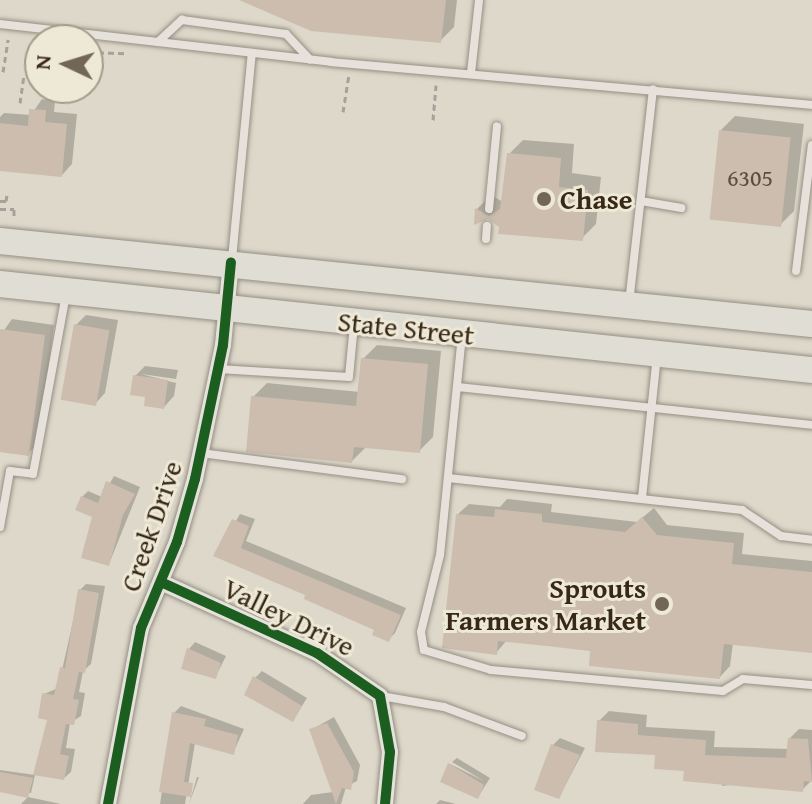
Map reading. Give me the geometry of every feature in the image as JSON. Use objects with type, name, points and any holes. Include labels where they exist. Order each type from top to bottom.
[{"type":"main road","name":"State Street","points":[[7,232],[231,262],[812,324]]},
{"type":"main road","name":"State Street","points":[[0,284],[657,356],[812,370]]},
{"type":"street","name":"Creek Drive","points":[[108,804],[141,628],[161,582],[200,453],[218,369],[231,262]]},
{"type":"street","name":"Valley Drive","points":[[161,582],[317,653],[380,696]]},
{"type":"street","points":[[380,696],[390,752],[385,804]]},
{"type":"lane","points":[[471,73],[479,0]]},
{"type":"lane","points":[[158,42],[182,20],[286,34],[310,60]]},
{"type":"lane","points":[[0,24],[310,60],[812,105]]},
{"type":"lane","points":[[231,262],[252,53]]},
{"type":"lane","points":[[629,304],[653,89]]},
{"type":"lane","points":[[489,209],[497,126]]},
{"type":"lane","points":[[796,271],[812,145]]},
{"type":"lane","points":[[641,201],[681,208]]},
{"type":"lane","points":[[486,239],[487,226]]},
{"type":"lane","points":[[0,527],[10,471],[33,474],[66,291]]},
{"type":"lane","points":[[218,369],[349,377],[354,323]]},
{"type":"lane","points":[[462,334],[440,555],[421,632],[424,650],[491,670],[634,683],[723,691],[743,679],[812,685]]},
{"type":"lane","points":[[642,498],[657,356]]},
{"type":"lane","points":[[457,387],[812,425]]},
{"type":"lane","points":[[200,453],[402,479]]},
{"type":"lane","points":[[448,478],[742,510],[781,536],[812,540]]},
{"type":"lane","points":[[380,696],[444,707],[522,736]]},
{"type":"path","points":[[3,72],[8,39]]},
{"type":"path","points":[[104,52],[126,53]]},
{"type":"path","points":[[20,103],[24,74]]},
{"type":"path","points":[[343,112],[349,76]]},
{"type":"path","points":[[433,120],[436,85]]},
{"type":"path","points":[[0,201],[6,201],[7,195]]},
{"type":"path","points":[[0,209],[14,209],[7,232]]},
{"type":"building","points":[[239,0],[446,0],[441,43],[311,31]]},
{"type":"building","points":[[29,109],[46,110],[45,122],[67,124],[62,177],[0,171],[0,123],[28,126]]},
{"type":"building","points":[[719,130],[791,138],[781,227],[710,220]]},
{"type":"building","name":"Chase","points":[[507,153],[561,158],[559,187],[588,190],[583,241],[498,234],[499,227],[488,219],[474,225],[475,208],[489,216],[500,209]]},
{"type":"building","points":[[74,324],[109,330],[96,406],[61,400]]},
{"type":"building","points":[[0,329],[45,335],[29,456],[0,452]]},
{"type":"building","points":[[361,358],[428,364],[420,453],[354,447],[352,463],[246,452],[251,396],[356,406]]},
{"type":"building","points":[[133,375],[168,380],[164,409],[144,406],[145,397],[130,395]]},
{"type":"building","points":[[106,481],[135,494],[123,515],[109,566],[81,558],[92,517],[75,510],[81,496],[98,503]]},
{"type":"building","points":[[495,509],[542,514],[542,522],[625,532],[642,517],[657,535],[734,543],[732,564],[812,572],[812,653],[724,644],[720,679],[589,666],[590,651],[547,646],[498,641],[497,655],[442,648],[456,514],[494,517]]},
{"type":"building","points":[[232,519],[249,526],[241,548],[401,615],[389,642],[372,635],[374,630],[304,599],[305,595],[213,556]]},
{"type":"building","points":[[78,589],[99,593],[85,673],[79,672],[73,699],[79,700],[74,725],[66,724],[60,754],[69,756],[64,780],[33,775],[47,720],[38,718],[42,693],[54,695],[60,667],[65,668]]},
{"type":"building","points":[[187,648],[221,663],[216,679],[181,669]]},
{"type":"building","points":[[253,676],[302,706],[293,722],[244,695]]},
{"type":"building","points":[[172,712],[206,719],[204,726],[238,735],[234,755],[190,743],[184,782],[193,783],[191,797],[159,792]]},
{"type":"building","points":[[597,720],[638,724],[638,735],[706,740],[705,755],[786,758],[788,738],[808,739],[812,782],[804,781],[803,792],[683,781],[684,771],[654,769],[655,755],[595,752]]},
{"type":"building","points":[[327,723],[354,772],[351,790],[342,788],[336,804],[309,729]]},
{"type":"building","points":[[551,744],[580,755],[559,799],[534,790]]},
{"type":"building","points":[[448,763],[484,785],[478,799],[440,782]]},
{"type":"building","points":[[0,772],[33,778],[28,798],[0,792]]},
{"type":"cycle path","points":[[108,804],[141,628],[177,542],[195,479],[223,345],[231,262]]},
{"type":"cycle path","points":[[161,582],[317,653],[380,696],[390,752],[385,804]]},
{"type":"place","name":"Chase","points":[[544,199]]},
{"type":"place","name":"Sprouts Farmers Market","points":[[662,604]]}]
